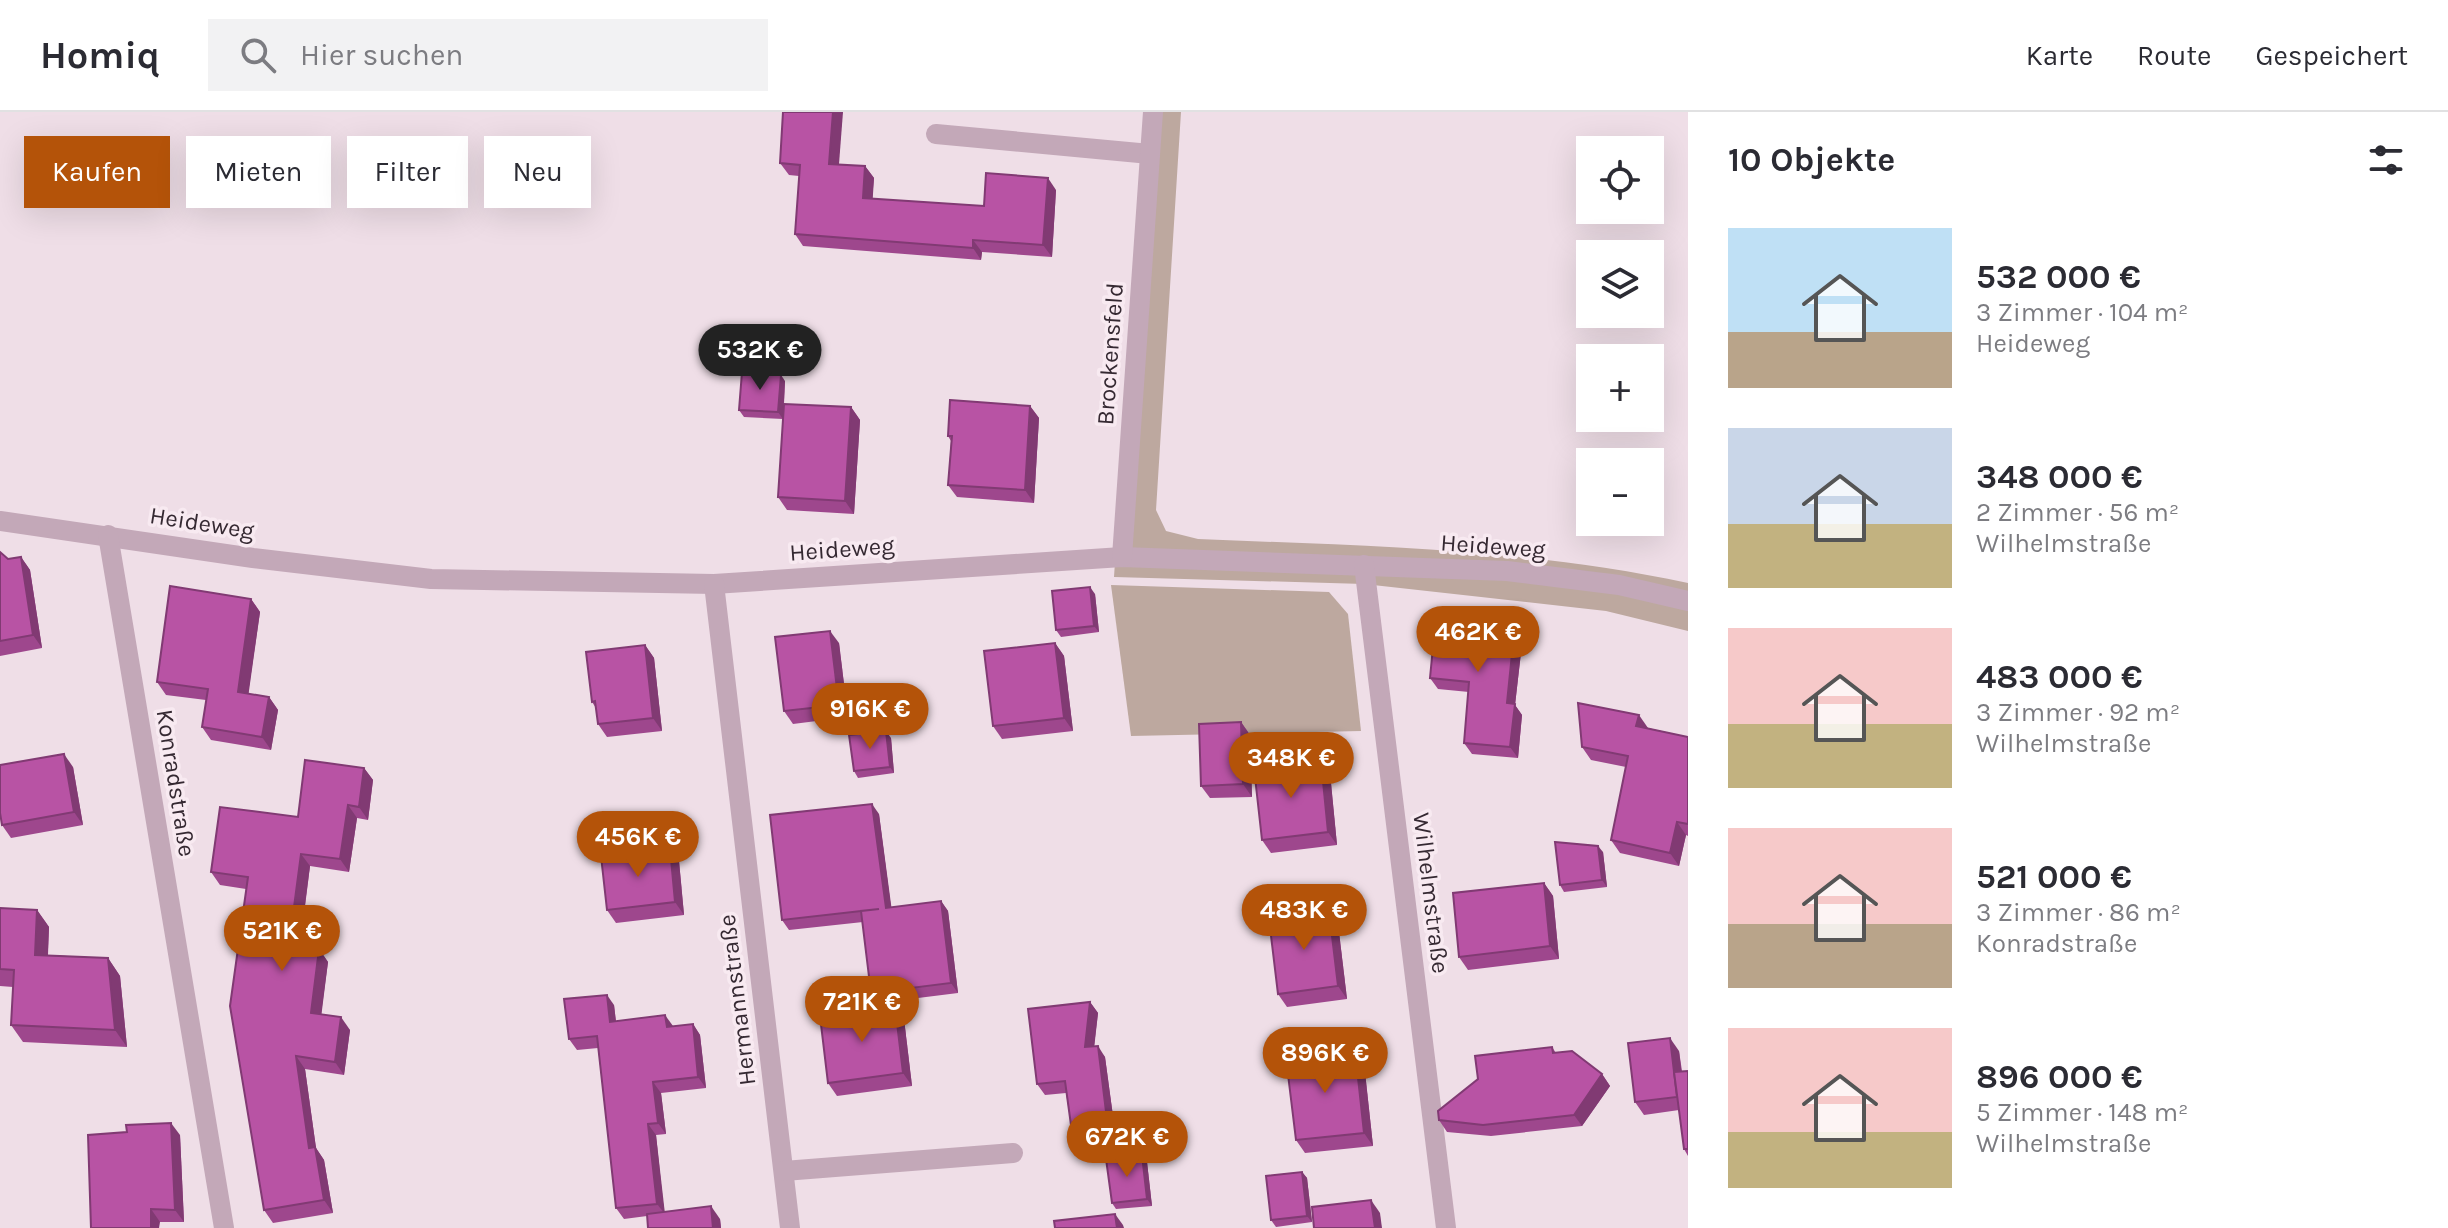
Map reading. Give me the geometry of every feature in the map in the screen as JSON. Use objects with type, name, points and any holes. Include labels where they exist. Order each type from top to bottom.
[{"type":"street","name":"Brockensfeld","points":[[1122,557],[1153,112]]},
{"type":"street","points":[[936,134],[1150,154]]},
{"type":"street","name":"Heideweg","points":[[0,521],[253,558],[431,579],[714,584],[1122,557],[1507,571],[1619,585],[1688,601]]},
{"type":"street","name":"Konradstraße","points":[[108,535],[224,1228]]},
{"type":"street","name":"Wilhelmstraße","points":[[1364,565],[1446,1228]]},
{"type":"street","name":"Hermannstraße","points":[[714,584],[790,1228]]},
{"type":"street","points":[[784,1171],[1013,1153]]},
{"type":"shaded area","points":[[1145,112],[1181,112],[1156,510],[1166,531],[1198,539],[1444,550],[1627,571],[1688,583],[1688,631],[1606,611],[1364,584],[1114,577]]},
{"type":"shaded area","points":[[1111,585],[1329,592],[1348,614],[1361,731],[1131,736]]},
{"type":"building","points":[[783,112],[833,112],[829,164],[865,166],[863,198],[984,206],[986,173],[1048,178],[1043,245],[973,240],[973,248],[795,234],[800,165],[780,163]]},
{"type":"building","points":[[742,372],[781,375],[778,412],[739,410]]},
{"type":"building","points":[[950,400],[1030,406],[1025,490],[948,485],[952,436],[948,436]]},
{"type":"building","points":[[784,404],[851,407],[845,501],[778,497]]},
{"type":"building","points":[[0,552],[8,559],[21,557],[33,635],[0,641]]},
{"type":"building","points":[[170,586],[251,599],[238,692],[269,697],[262,737],[202,727],[208,689],[157,682]]},
{"type":"building","points":[[1090,587],[1094,626],[1056,630],[1052,591]]},
{"type":"building","points":[[1436,616],[1515,624],[1507,703],[1515,704],[1510,747],[1464,743],[1469,682],[1430,678]]},
{"type":"building","points":[[830,631],[839,705],[784,711],[775,637]]},
{"type":"building","points":[[1055,643],[1064,718],[993,726],[984,651]]},
{"type":"building","points":[[645,645],[653,718],[598,724],[586,652]]},
{"type":"building","points":[[1578,703],[1639,715],[1636,726],[1688,737],[1688,824],[1677,822],[1670,853],[1611,840],[1628,756],[1582,747]]},
{"type":"building","points":[[1241,722],[1243,784],[1201,786],[1199,724]]},
{"type":"building","points":[[886,731],[890,767],[854,771],[849,735]]},
{"type":"building","points":[[64,754],[74,812],[2,825],[0,765]]},
{"type":"building","points":[[305,760],[364,768],[359,807],[348,805],[340,859],[301,854],[289,945],[319,949],[311,1013],[341,1017],[335,1062],[296,1056],[309,1148],[315,1147],[324,1200],[264,1210],[230,1006],[248,877],[211,872],[220,807],[298,817]]},
{"type":"building","points":[[1321,761],[1328,832],[1262,840],[1254,768]]},
{"type":"building","points":[[872,804],[886,908],[941,901],[951,983],[871,993],[861,911],[782,920],[770,815]]},
{"type":"building","points":[[1555,842],[1598,846],[1602,880],[1560,885]]},
{"type":"building","points":[[670,848],[675,902],[607,910],[601,856]]},
{"type":"building","points":[[1544,883],[1550,946],[1459,957],[1453,893]]},
{"type":"building","points":[[0,908],[37,910],[35,955],[108,958],[115,1030],[11,1025],[14,970],[0,969]]},
{"type":"building","points":[[1329,911],[1338,986],[1278,994],[1269,919]]},
{"type":"building","points":[[607,995],[610,1022],[665,1015],[667,1027],[693,1024],[698,1077],[653,1082],[658,1123],[648,1124],[657,1204],[616,1208],[597,1036],[569,1039],[564,999]]},
{"type":"building","points":[[1090,1002],[1085,1047],[1098,1046],[1107,1120],[1071,1125],[1065,1081],[1037,1084],[1028,1009]]},
{"type":"building","points":[[895,1006],[903,1073],[828,1083],[820,1016]]},
{"type":"building","points":[[1670,1038],[1677,1097],[1635,1102],[1628,1043]]},
{"type":"building","points":[[1552,1047],[1553,1053],[1572,1051],[1602,1074],[1574,1115],[1483,1125],[1439,1120],[1438,1111],[1478,1079],[1475,1056]]},
{"type":"building","points":[[1355,1050],[1364,1133],[1296,1140],[1286,1058]]},
{"type":"building","points":[[1688,1071],[1688,1149],[1684,1149],[1674,1072]]},
{"type":"building","points":[[171,1123],[175,1210],[151,1209],[151,1228],[91,1228],[88,1135],[127,1132],[126,1125]]},
{"type":"building","points":[[1142,1155],[1147,1199],[1112,1203],[1106,1159]]},
{"type":"building","points":[[1302,1172],[1307,1216],[1271,1220],[1266,1176]]},
{"type":"building","points":[[1371,1200],[1375,1228],[1314,1228],[1312,1207]]},
{"type":"building","points":[[711,1206],[713,1228],[648,1228],[647,1214]]},
{"type":"building","points":[[1115,1214],[1117,1228],[1055,1228],[1054,1221]]}]
